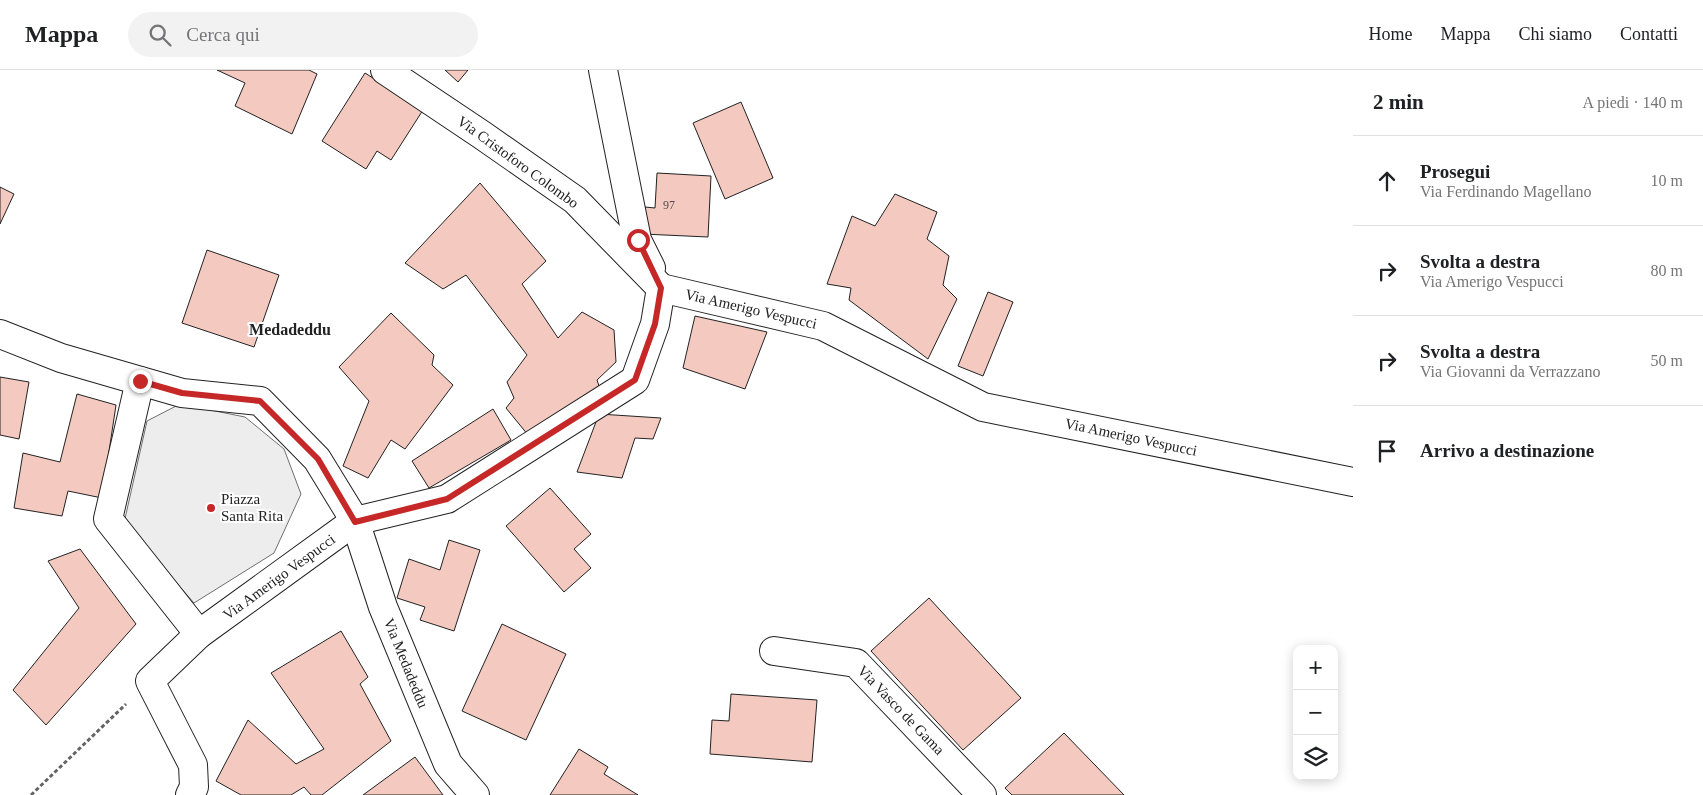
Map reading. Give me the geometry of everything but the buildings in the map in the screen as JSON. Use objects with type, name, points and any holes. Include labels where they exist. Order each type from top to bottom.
[{"type":"street","name":"Via Cristoforo Colombo","points":[[386,70],[575,200],[661,288]]},
{"type":"street","points":[[603,70],[638,240],[661,288]]},
{"type":"street","name":"Via Amerigo Vespucci","points":[[150,681],[199,634],[355,522],[447,499],[635,380],[655,324],[661,288],[823,326],[983,407],[1353,482]]},
{"type":"street","name":"Via Medadeddu","points":[[0,334],[61,358],[182,393],[260,401],[318,459],[355,522],[383,607],[448,764],[475,795]]},
{"type":"street","points":[[140,381],[108,519],[199,634]]},
{"type":"street","name":"Via Vasco de Gama","points":[[774,651],[856,663],[982,795]]},
{"type":"street","points":[[150,681],[193,766],[194,787],[190,795]]},
{"type":"path","points":[[31,795],[150,681]]},
{"type":"shaded area","name":"Piazza Santa Rita","points":[[180,404],[245,417],[284,449],[301,494],[274,553],[194,603],[124,523],[147,421]]},
{"type":"place","name":"Piazza Santa Rita","points":[[211,508]]},
{"type":"district","name":"Medadeddu","points":[[290,329]]},
{"type":"route","points":[[140,381],[182,393],[260,401],[318,459],[355,522],[447,499],[635,380],[655,324],[661,288],[638,240]]}]
